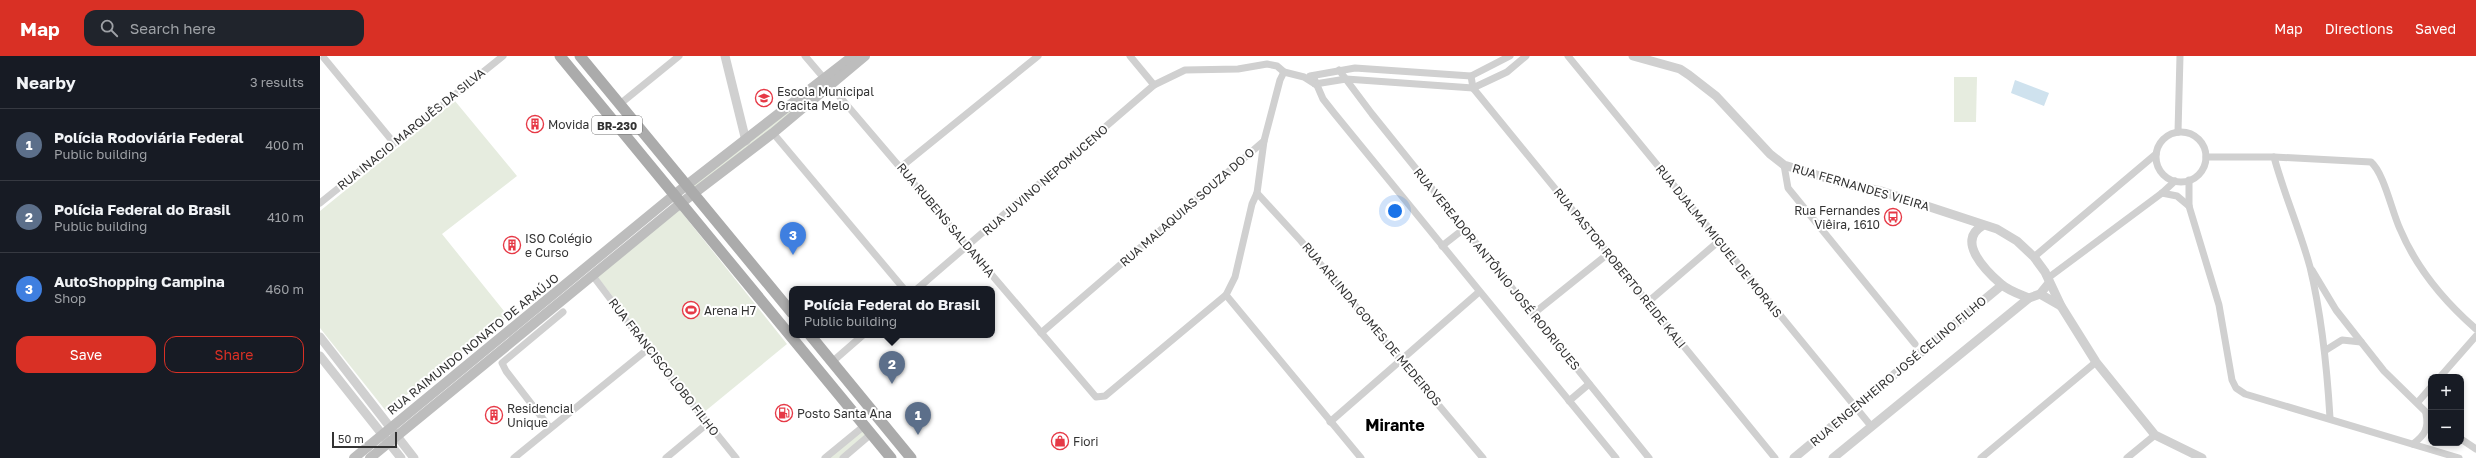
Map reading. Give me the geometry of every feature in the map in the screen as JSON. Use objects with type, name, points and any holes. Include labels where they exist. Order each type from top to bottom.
[{"type":"main road","name":"BR-230","points":[[560,56],[789,334]]},
{"type":"main road","name":"BR-230","points":[[580,56],[789,309]]},
{"type":"main road","name":"RUA RAIMUNDO NONATO DE ARAÚJO","points":[[690,189],[773,133],[853,56]]},
{"type":"main road","name":"RUA RAIMUNDO NONATO DE ARAÚJO","points":[[370,458],[390,436],[678,199],[746,141],[865,56]]},
{"type":"main road","name":"RUA RAIMUNDO NONATO DE ARAÚJO","points":[[354,458],[390,436],[593,276],[678,199]]},
{"type":"main road","name":"BR-230","points":[[792,338],[891,458]]},
{"type":"main road","points":[[812,338],[912,458]]},
{"type":"street","name":"RUA INACIO MARQUÊS DA SILVA","points":[[320,203],[503,56]]},
{"type":"street","points":[[620,104],[680,56]]},
{"type":"street","points":[[725,56],[746,141]]},
{"type":"street","name":"RUA RUBENS SALDANHA","points":[[805,56],[968,245],[1085,386],[1096,397],[1105,396],[1226,295]]},
{"type":"street","points":[[901,167],[1038,56]]},
{"type":"street","points":[[1130,56],[1154,86]]},
{"type":"street","points":[[1304,77],[1355,68],[1472,76],[1488,69],[1510,56]]},
{"type":"street","points":[[1315,84],[1346,79],[1473,88],[1516,66],[1526,56]]},
{"type":"street","name":"RUA DJALMA MIGUEL DE MORAIS","points":[[1568,56],[1870,426]]},
{"type":"street","name":"RUA FERNANDES VIEIRA","points":[[1633,56],[1680,70],[1689,75],[1716,96],[1770,154],[1784,164],[1846,184],[1881,191],[2006,233],[2017,240],[2034,256],[2049,281]]},
{"type":"street","points":[[2178,132],[2180,56]]},
{"type":"street","points":[[323,58],[394,143]]},
{"type":"street","name":"RUA JUVINO NEPOMUCENO","points":[[920,286],[1154,86],[1185,70],[1198,68],[1238,69],[1267,64],[1277,66],[1284,72]]},
{"type":"street","points":[[1488,69],[1493,79]]},
{"type":"street","name":"RUA VEREADOR ANTÔNIO JOSÉ RODRIGUES","points":[[1339,70],[1649,458]]},
{"type":"street","points":[[1284,72],[1304,77],[1315,84],[1334,113],[1616,458]]},
{"type":"street","name":"RUA MALAQUIAS SOUZA DO O","points":[[1041,333],[1264,141],[1280,80],[1284,72]]},
{"type":"street","points":[[1314,76],[1315,84]]},
{"type":"street","points":[[1472,76],[1473,88]]},
{"type":"street","name":"RUA PASTOR ROBERTO REIDE KALI","points":[[1473,88],[1775,458]]},
{"type":"street","points":[[2034,256],[2156,154],[2161,141],[2178,132],[2195,136],[2200,142],[2206,157],[2201,171],[2189,180],[2175,181],[2163,174],[2158,168],[2156,154]]},
{"type":"street","points":[[773,133],[901,286]]},
{"type":"street","points":[[1264,141],[1258,193],[1252,204],[1235,277],[1226,295],[1361,458]]},
{"type":"street","points":[[2206,157],[2274,157],[2371,162],[2378,170],[2400,231],[2414,255],[2446,300],[2476,328]]},
{"type":"street","points":[[2274,157],[2284,193],[2310,267],[2326,350],[2330,418]]},
{"type":"street","points":[[1784,164],[1788,188],[1915,344]]},
{"type":"street","points":[[2189,180],[2189,206],[2219,305],[2233,384],[2245,394],[2330,418],[2459,458]]},
{"type":"street","points":[[2061,306],[2040,294],[2049,281],[2162,193],[2175,181]]},
{"type":"street","name":"RUA ARLINDA GOMES DE MEDEIROS","points":[[1258,193],[1402,359],[1483,458]]},
{"type":"street","points":[[2162,193],[2177,196],[2189,206]]},
{"type":"street","points":[[1982,226],[1976,229],[1971,238],[1971,246],[1986,269],[2002,285],[2029,298]]},
{"type":"street","points":[[1442,246],[1465,228]]},
{"type":"street","points":[[1648,302],[1720,241]]},
{"type":"street","points":[[1533,314],[1609,253]]},
{"type":"street","points":[[2310,267],[2336,310],[2384,371],[2418,402],[2428,414]]},
{"type":"street","name":"RUA FRANCISCO LOBO FILHO","points":[[593,276],[648,349],[736,458]]},
{"type":"street","points":[[2049,281],[2061,306],[2096,362],[2155,436],[2202,458]]},
{"type":"street","name":"RUA ENGENHEIRO JOSÉ CELINO FILHO","points":[[1794,458],[2002,285]]},
{"type":"street","points":[[1330,422],[1479,292]]},
{"type":"street","name":"RUA ENGENHEIRO JOSÉ CELINO FILHO","points":[[1833,458],[1870,426],[2029,298],[2040,294]]},
{"type":"street","points":[[550,428],[502,367],[502,363],[563,312]]},
{"type":"street","points":[[2443,374],[2476,336]]},
{"type":"street","points":[[320,337],[390,436],[401,458]]},
{"type":"street","points":[[832,362],[860,338]]},
{"type":"street","points":[[2326,350],[2342,340],[2361,342]]},
{"type":"street","points":[[514,458],[648,349]]},
{"type":"street","points":[[320,356],[390,436],[414,458]]},
{"type":"street","points":[[1982,458],[2096,362]]},
{"type":"street","points":[[1569,401],[1589,384]]},
{"type":"street","points":[[2418,402],[2428,390]]},
{"type":"street","points":[[666,458],[708,423]]},
{"type":"street","points":[[2413,444],[2426,432],[2428,427]]},
{"type":"street","points":[[825,458],[868,430]]},
{"type":"street","points":[[842,458],[868,430]]},
{"type":"street","points":[[2127,458],[2155,436]]},
{"type":"street","points":[[2464,441],[2476,449]]},
{"type":"shaded area","points":[[1954,77],[1977,77],[1976,122],[1954,122]]},
{"type":"shaded area","points":[[824,81],[827,86],[695,191],[691,185]]},
{"type":"shaded area","points":[[455,101],[517,176],[442,234],[508,316],[386,411],[320,328],[320,211]]},
{"type":"shaded area","name":"Arena H7","points":[[679,209],[787,344],[703,413],[596,275]]},
{"type":"shaded area","points":[[863,429],[869,435],[840,458],[827,458]]},
{"type":"water","points":[[2015,80],[2049,93],[2044,106],[2011,93]]},
{"type":"place","name":"Escola Municipal Gracita Melo","points":[[764,98]]},
{"type":"place","name":"Movida","points":[[535,124]]},
{"type":"place","name":"Rua Fernandes Viêira, 1610","points":[[1893,217]]},
{"type":"place","name":"ISO Colégio e Curso","points":[[512,245]]},
{"type":"place","name":"AutoShopping Campina","points":[[793,255]]},
{"type":"place","name":"Arena H7","points":[[691,310]]},
{"type":"place","name":"Polícia Federal do Brasil","points":[[892,384]]},
{"type":"place","name":"Posto Santa Ana","points":[[784,413]]},
{"type":"place","name":"Residencial Unique","points":[[494,415]]},
{"type":"place","name":"Polícia Rodoviária Federal","points":[[918,435]]},
{"type":"place","name":"Fiori","points":[[1060,441]]},
{"type":"district","name":"Mirante","points":[[1395,425]]}]
